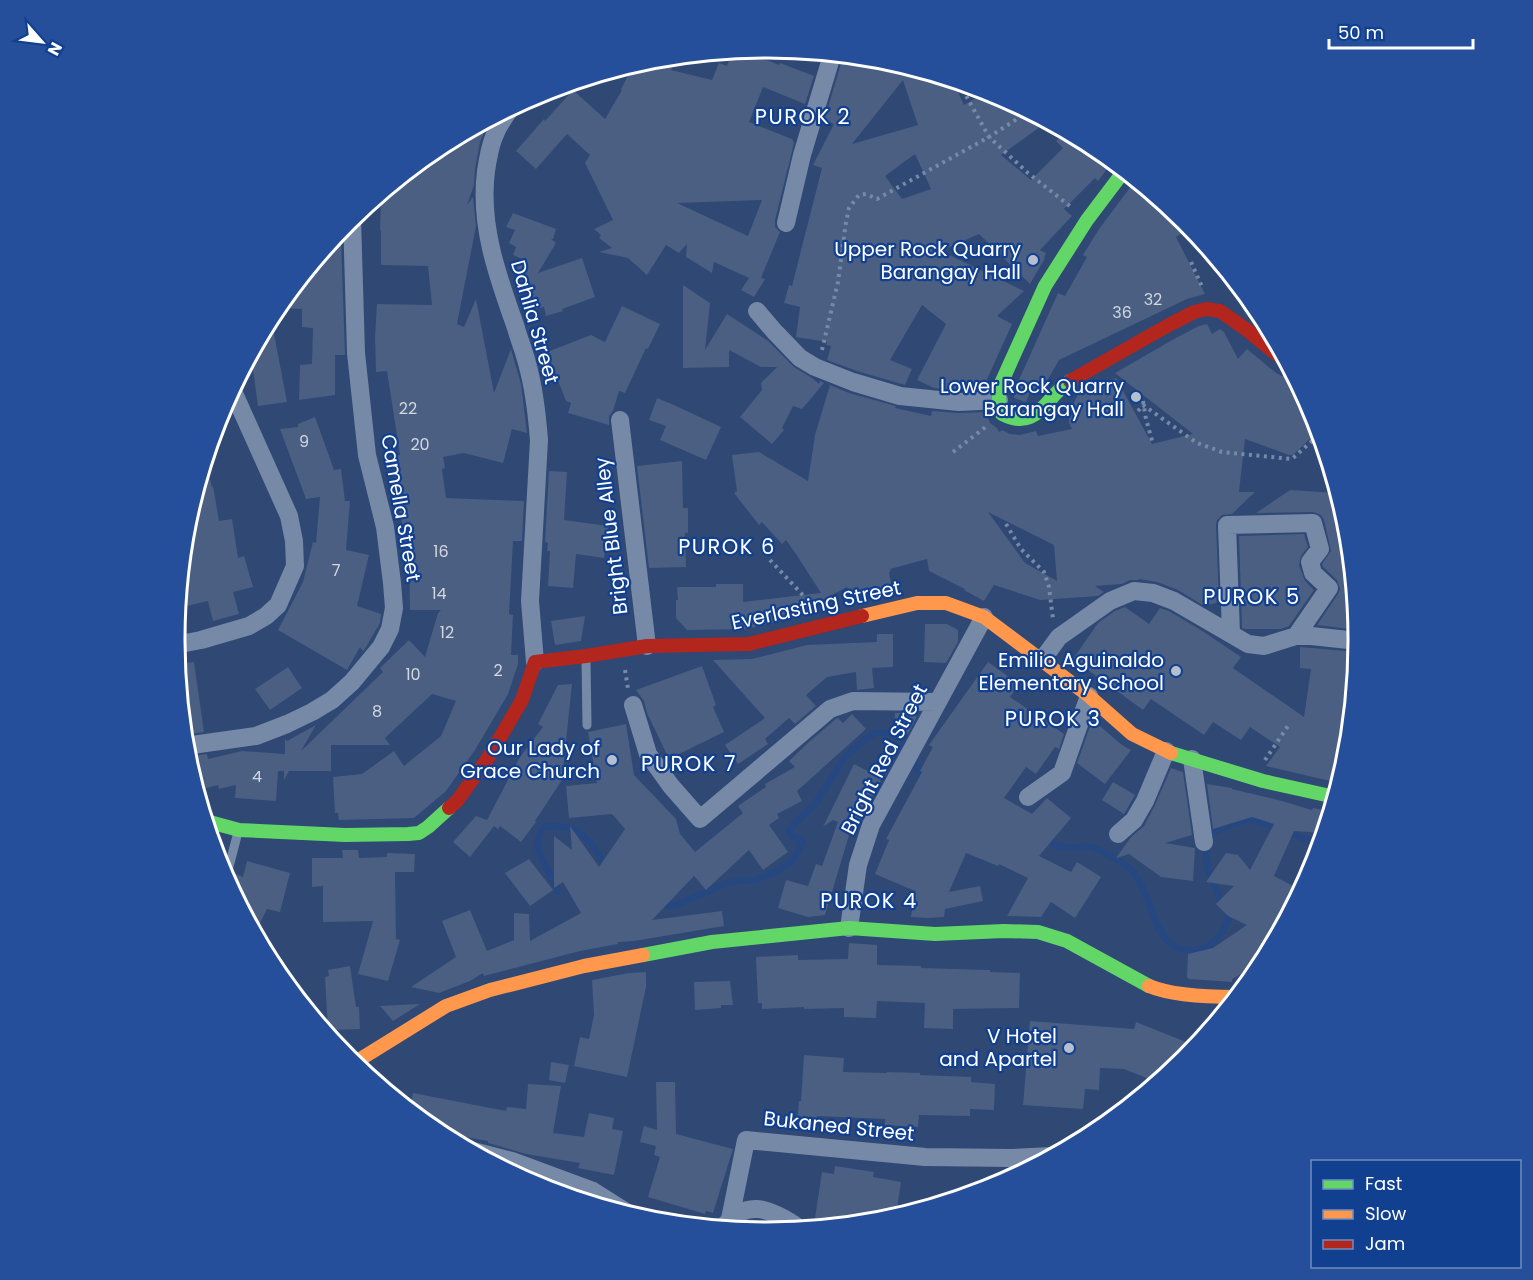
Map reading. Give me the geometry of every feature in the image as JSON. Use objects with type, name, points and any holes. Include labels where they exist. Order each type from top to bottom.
[{"type":"street","points":[[786,223],[802,155],[830,62]]},
{"type":"street","name":"Dahlia Street","points":[[499,124],[488,153],[484,186],[485,220],[495,269],[527,362],[537,417],[538,440],[530,601],[535,662]]},
{"type":"street","points":[[1119,178],[1087,220],[1045,286],[999,388],[1000,407],[1011,420],[1033,417],[1075,378],[1194,312],[1206,309],[1220,310],[1270,349]]},
{"type":"street","name":"Camella Street","points":[[195,745],[256,736],[312,712],[332,700],[352,682],[381,647],[390,629],[394,608],[392,583],[385,527],[367,455],[356,353],[352,232]]},
{"type":"street","points":[[757,311],[800,358],[815,367],[853,382],[900,396],[1000,407]]},
{"type":"street","points":[[1247,330],[1257,328]]},
{"type":"street","points":[[185,643],[249,626],[266,616],[278,605],[295,566],[294,541],[289,516],[237,400]]},
{"type":"street","name":"Bright Blue Alley","points":[[620,420],[647,646]]},
{"type":"street","points":[[1231,633],[1227,525],[1313,523],[1320,549],[1310,562],[1313,573],[1329,588],[1296,636]]},
{"type":"street","points":[[1042,660],[1059,636],[1110,601],[1134,591],[1153,592],[1174,601],[1248,644],[1264,646],[1296,636],[1348,640]]},
{"type":"street","name":"Everlasting Street","points":[[535,662],[647,646],[749,644],[917,603],[946,603],[984,617],[1089,696],[1132,734],[1166,751],[1263,781],[1327,795]]},
{"type":"street","name":"Bright Red Street","points":[[849,928],[858,865],[871,825],[984,617]]},
{"type":"street","points":[[215,823],[239,830],[345,835],[419,833],[457,801],[488,758],[522,700],[535,662]]},
{"type":"street","points":[[1028,797],[1062,772],[1089,696]]},
{"type":"street","points":[[633,705],[648,754],[671,786],[700,819],[830,709],[853,701],[937,702]]},
{"type":"street","points":[[1118,834],[1134,820],[1145,801],[1166,751]]},
{"type":"street","points":[[1192,759],[1204,842]]},
{"type":"street","points":[[362,1058],[446,1006],[490,990],[584,966],[712,942],[849,928],[935,934],[1038,932],[1067,940],[1156,989],[1226,997]]},
{"type":"street","name":"Bukaned Street","points":[[727,1220],[746,1140],[925,1157],[1033,1157]]},
{"type":"street","points":[[503,1159],[593,1191],[605,1199]]},
{"type":"street","name":"Bukaned Street","points":[[730,1220],[743,1212],[757,1208],[786,1221]]},
{"type":"lane","points":[[586,656],[587,725]]},
{"type":"lane","points":[[230,864],[239,830]]},
{"type":"path","points":[[965,94],[989,137],[1028,173],[1087,220]]},
{"type":"path","points":[[815,367],[835,298],[849,207],[859,195],[866,194],[877,199],[989,137],[1021,117]]},
{"type":"path","points":[[1191,262],[1206,293]]},
{"type":"path","points":[[1136,403],[1138,411],[1143,403]]},
{"type":"path","points":[[1143,403],[1197,443],[1222,452],[1292,459],[1313,441]]},
{"type":"path","points":[[1143,403],[1153,444]]},
{"type":"path","points":[[953,452],[1000,407]]},
{"type":"path","points":[[1006,524],[1021,549],[1044,572],[1049,587],[1052,616],[1059,636]]},
{"type":"path","points":[[770,560],[818,611]]},
{"type":"path","points":[[623,649],[626,681],[633,705]]},
{"type":"path","points":[[1260,768],[1290,723]]},
{"type":"building","points":[[763,58],[814,76],[805,104],[763,87],[749,122],[792,139],[794,143],[775,220],[775,227],[780,232],[761,278],[765,279],[754,297],[741,290],[749,278],[714,262],[712,273],[686,257],[687,244],[679,253],[666,245],[647,275],[628,258],[599,252],[612,248],[599,238],[601,235],[594,229],[613,220],[585,163],[590,155],[567,134],[536,169],[516,151],[571,93],[574,91],[605,119],[628,75],[673,66],[671,70],[712,80],[719,63],[727,66],[729,60]],"holes":[[[762,200],[748,236],[677,203]]]},
{"type":"building","points":[[842,63],[917,78],[953,89],[957,91],[964,105],[976,98],[1040,127],[1001,155],[1031,180],[1063,148],[1056,141],[1059,138],[1107,169],[1098,181],[1095,178],[1064,209],[1072,216],[1040,250],[1046,253],[1045,258],[1030,284],[979,234],[941,251],[1024,291],[997,316],[1012,324],[984,386],[975,382],[980,390],[959,391],[934,388],[917,380],[946,324],[922,305],[890,360],[912,369],[905,385],[827,360],[831,346],[826,345],[827,342],[796,337],[800,307],[784,303],[789,285],[792,286],[822,168],[813,165],[834,124],[824,121]],"holes":[[[903,80],[918,125],[852,144]],[[915,154],[931,189],[902,199],[885,176]]]},
{"type":"building","points":[[484,131],[480,142],[474,185],[467,205],[473,197],[476,226],[457,324],[464,327],[476,299],[494,393],[511,349],[521,384],[527,433],[512,429],[503,463],[464,453],[443,457],[445,468],[442,469],[446,498],[524,501],[522,541],[513,541],[509,614],[513,615],[511,655],[518,655],[518,664],[508,694],[475,750],[446,791],[414,818],[339,820],[338,813],[335,813],[333,777],[362,774],[394,751],[404,766],[441,736],[456,701],[432,694],[385,738],[390,745],[331,745],[331,771],[289,771],[284,780],[284,771],[278,771],[276,801],[235,798],[236,785],[219,789],[218,785],[204,789],[197,755],[207,754],[208,759],[242,751],[285,754],[285,739],[287,741],[316,725],[301,751],[383,672],[380,668],[409,640],[425,657],[438,613],[441,610],[410,610],[409,549],[406,550],[392,457],[400,455],[387,371],[376,372],[375,337],[377,304],[432,305],[428,266],[381,265],[381,205],[443,157]]},
{"type":"building","points":[[1130,187],[1182,233],[1176,237],[1205,294],[1187,299],[1059,360],[1047,381],[1038,391],[1032,387],[1026,402],[1014,398],[1014,391],[1058,293],[1065,296],[1087,257],[1083,255]]},
{"type":"building","points":[[513,213],[556,229],[551,239],[556,243],[538,273],[582,258],[595,297],[546,316],[544,307],[535,309],[526,276],[515,272],[522,259],[513,255],[516,247],[509,243],[515,230],[506,227]]},
{"type":"building","points":[[341,244],[345,355],[335,355],[335,395],[299,400],[300,365],[312,364],[313,328],[302,327],[302,309],[289,308]]},
{"type":"building","points":[[683,285],[710,303],[705,350],[727,314],[768,341],[794,367],[819,384],[820,381],[824,383],[802,409],[793,406],[782,428],[784,430],[772,444],[740,417],[762,390],[761,383],[777,367],[761,367],[729,350],[729,367],[683,368]]},
{"type":"building","points":[[622,306],[660,324],[648,349],[646,348],[625,393],[619,391],[613,411],[609,416],[609,425],[568,413],[571,403],[566,401],[547,352],[591,335],[605,342]]},
{"type":"building","points":[[1207,324],[1212,334],[1220,329],[1224,332],[1238,359],[1247,349],[1276,373],[1284,376],[1311,437],[1293,455],[1245,439],[1239,492],[1255,492],[1232,514],[1222,515],[1217,520],[1219,602],[1204,606],[1178,590],[1157,582],[1139,579],[1122,584],[1095,586],[1104,592],[1098,596],[1040,600],[994,585],[984,601],[929,571],[927,559],[890,569],[892,590],[870,594],[869,588],[851,598],[847,587],[803,610],[804,615],[747,629],[687,630],[676,618],[677,587],[743,584],[743,602],[821,593],[786,540],[782,544],[762,522],[759,525],[734,493],[737,491],[732,455],[759,452],[808,481],[815,435],[830,385],[849,393],[896,406],[895,408],[931,416],[932,411],[986,412],[990,423],[999,432],[1002,430],[1020,435],[1036,431],[1038,436],[1072,429],[1069,416],[1077,414],[1071,410],[1078,394],[1116,378],[1152,444],[1193,434],[1115,373],[1174,339]],"holes":[[[988,512],[1054,545],[1057,581],[1025,563]]]},
{"type":"building","points":[[274,332],[287,402],[258,406],[253,368]]},
{"type":"building","points":[[657,398],[721,427],[706,460],[660,440],[666,426],[649,420]]},
{"type":"building","points":[[315,417],[334,470],[341,469],[345,501],[350,501],[346,550],[369,555],[357,606],[381,614],[380,623],[366,647],[363,651],[360,647],[347,670],[278,630],[303,582],[313,542],[316,543],[320,497],[306,499],[280,429],[298,427],[298,424]]},
{"type":"building","points":[[682,461],[683,508],[688,508],[688,533],[685,533],[686,567],[649,568],[637,466]]},
{"type":"building","points":[[549,471],[567,472],[564,520],[608,526],[604,558],[576,554],[573,588],[548,586],[550,551],[547,551],[548,543],[545,542]]},
{"type":"building","points":[[209,476],[219,521],[232,519],[238,558],[244,556],[253,587],[233,592],[239,614],[213,621],[208,601],[186,606],[196,527]]},
{"type":"building","points":[[1290,490],[1329,492],[1343,564],[1348,629],[1317,625],[1340,589],[1337,580],[1322,564],[1331,551],[1321,515],[1313,512],[1256,513]]},
{"type":"building","points":[[1304,534],[1308,547],[1301,556],[1299,565],[1305,581],[1314,590],[1289,626],[1281,629],[1242,628],[1239,536]]},
{"type":"building","name":"Emilio Aguinaldo Elementary School","points":[[1125,607],[1149,624],[1160,608],[1169,611],[1241,657],[1233,668],[1304,717],[1311,669],[1300,668],[1300,647],[1348,651],[1343,716],[1330,781],[1266,766],[1280,747],[1250,727],[1241,740],[1213,722],[1204,735],[1151,699],[1143,710],[1073,659],[1098,623]]},
{"type":"building","points":[[585,616],[581,641],[555,645],[551,621]]},
{"type":"building","points":[[925,624],[947,624],[958,630],[958,642],[946,663],[924,662]]},
{"type":"building","points":[[877,634],[893,634],[893,667],[872,668],[874,688],[857,690],[856,672],[827,677],[806,695],[816,706],[795,724],[789,718],[765,739],[768,744],[738,764],[725,745],[765,718],[713,660],[752,659],[807,645],[877,642]]},
{"type":"building","points":[[194,662],[204,732],[193,734],[186,663]]},
{"type":"building","points":[[988,662],[1019,684],[1010,697],[1064,734],[1059,749],[1055,747],[1036,774],[1026,767],[1004,798],[1032,814],[1047,798],[1071,818],[1039,856],[1071,872],[1077,862],[1101,877],[1075,918],[1051,902],[1041,917],[1007,916],[1028,878],[999,864],[998,866],[966,853],[949,892],[980,886],[983,901],[945,909],[944,917],[911,917],[915,891],[875,874],[889,840],[886,839],[933,747],[929,745]]},
{"type":"building","points":[[702,666],[716,705],[713,707],[724,732],[669,759],[647,713],[644,701],[636,690]]},
{"type":"building","points":[[288,667],[302,688],[270,710],[255,689]]},
{"type":"building","points":[[572,684],[562,780],[521,842],[500,826],[498,829],[494,826],[470,857],[453,842],[476,816],[487,820],[520,757],[543,727],[538,724],[558,685]]},
{"type":"building","points":[[895,713],[916,713],[908,734],[894,726]]},
{"type":"building","points":[[852,714],[866,729],[797,791],[802,801],[777,814],[779,818],[769,825],[788,852],[763,870],[749,850],[706,890],[694,876],[652,920],[722,911],[724,926],[618,942],[618,944],[580,951],[484,976],[483,973],[470,981],[439,993],[411,987],[456,957],[442,921],[470,910],[487,951],[514,940],[514,913],[529,914],[530,941],[581,913],[563,882],[554,888],[554,836],[572,850],[570,826],[599,867],[625,829],[612,814],[569,818],[566,786],[597,783],[588,732],[626,724],[634,775],[676,819],[680,834],[695,852],[743,813],[738,806],[766,787],[765,784],[795,767],[789,761],[810,741],[836,719],[838,718],[843,723]]},
{"type":"building","points":[[1094,721],[1131,750],[1105,784],[1077,763]]},
{"type":"building","points":[[854,764],[882,778],[855,831],[850,832],[825,915],[808,917],[778,908],[786,880],[808,886],[816,864],[822,866],[838,822],[833,820],[823,827]]},
{"type":"building","points":[[1171,768],[1183,772],[1192,835],[1165,843],[1195,848],[1193,881],[1161,877],[1129,854],[1116,858],[1131,837],[1144,826]]},
{"type":"building","points":[[1113,782],[1135,795],[1124,814],[1102,800]]},
{"type":"building","points":[[1207,784],[1232,788],[1312,810],[1313,808],[1322,810],[1315,833],[1294,831],[1274,876],[1293,886],[1250,963],[1242,974],[1232,979],[1232,982],[1187,977],[1188,954],[1213,948],[1247,925],[1228,916],[1216,904],[1234,886],[1206,882],[1226,853],[1238,855],[1250,870],[1274,824],[1252,817],[1213,829]]},
{"type":"building","points":[[342,850],[358,850],[359,858],[387,857],[387,853],[415,854],[414,872],[395,872],[396,939],[400,940],[388,981],[358,974],[373,921],[323,922],[323,886],[312,887],[312,858],[343,858]]},
{"type":"building","points":[[529,859],[553,890],[530,906],[505,873]]},
{"type":"building","points":[[247,861],[290,873],[280,912],[267,909],[259,924],[234,873],[243,877]]},
{"type":"building","points":[[849,943],[877,945],[877,965],[1020,973],[1019,1008],[953,1009],[953,1029],[924,1028],[925,1003],[877,1001],[876,1018],[844,1017],[844,1008],[762,1009],[762,1003],[758,1003],[756,957],[798,955],[798,960],[848,959]]},
{"type":"building","points":[[350,966],[356,1007],[359,1007],[360,1029],[335,1030],[328,1021],[325,977],[329,976],[328,970]]},
{"type":"building","points":[[646,972],[646,987],[627,1077],[574,1066],[580,1037],[589,1039],[594,1015],[592,980]]},
{"type":"building","points":[[730,981],[733,1005],[695,1010],[694,982]]},
{"type":"building","points":[[420,1004],[393,1021],[380,1006]]},
{"type":"building","name":"V Hotel and Apartel","points":[[1030,1021],[1134,1029],[1136,1022],[1186,1042],[1148,1079],[1124,1069],[1100,1068],[1099,1090],[1085,1089],[1083,1109],[1023,1105]]},
{"type":"building","points":[[804,1055],[844,1058],[843,1072],[920,1073],[920,1075],[971,1077],[971,1082],[995,1084],[994,1110],[970,1109],[970,1116],[919,1115],[918,1127],[885,1125],[885,1119],[817,1116],[816,1128],[797,1127]]},
{"type":"building","points":[[551,1062],[569,1065],[565,1083],[549,1080]]},
{"type":"building","points":[[656,1082],[675,1082],[676,1134],[733,1149],[713,1213],[706,1211],[705,1214],[648,1197],[660,1157],[654,1155],[656,1146],[640,1142],[644,1126],[657,1130]]},
{"type":"building","points":[[528,1084],[561,1086],[553,1133],[584,1137],[589,1113],[614,1118],[612,1129],[623,1131],[614,1175],[578,1168],[580,1163],[526,1154],[488,1143],[488,1141],[465,1137],[412,1100],[413,1093],[506,1111],[507,1107],[526,1109]]},
{"type":"building","points":[[835,1166],[874,1172],[873,1177],[901,1182],[897,1206],[842,1217],[815,1218],[822,1172],[834,1174]]},
{"type":"waterway","points":[[659,906],[676,905],[732,881],[756,880],[777,871],[793,860],[802,841],[791,836],[789,831],[815,804],[845,757],[869,736],[878,732],[889,733],[903,739],[907,749]]},
{"type":"waterway","points":[[912,758],[924,781]]},
{"type":"waterway","points":[[1044,837],[1060,847],[1092,847],[1125,865],[1135,875],[1154,918],[1169,942],[1180,949],[1196,950],[1214,942],[1230,916],[1223,907],[1208,870],[1207,844],[1213,833],[1246,820],[1256,821],[1312,842]]},
{"type":"waterway","points":[[558,891],[539,852],[539,836],[544,827],[556,826],[575,830],[589,841],[607,867]]},
{"type":"traffic: fast","points":[[1070,381],[1032,416],[1024,419],[1002,414],[999,388],[1045,286],[1087,220],[1119,178]]},
{"type":"traffic: fast","points":[[1171,753],[1263,781],[1327,795]]},
{"type":"traffic: fast","points":[[215,823],[239,830],[345,835],[408,834],[419,833],[449,808]]},
{"type":"traffic: fast","points":[[643,955],[712,942],[849,928],[935,934],[1038,932],[1067,941],[1149,986]]},
{"type":"traffic: slow","points":[[862,616],[917,603],[946,603],[984,617],[1089,696],[1132,734],[1171,753]]},
{"type":"traffic: slow","points":[[362,1058],[446,1006],[490,990],[584,966],[643,955]]},
{"type":"traffic: slow","points":[[1149,986],[1180,994],[1226,997]]},
{"type":"traffic: jam","points":[[1070,381],[1167,326],[1194,312],[1206,309],[1220,311],[1270,349]]},
{"type":"traffic: jam","points":[[449,808],[457,801],[488,758],[522,700],[535,662],[647,646],[749,644],[862,616]]},
{"type":"place","name":"Upper Rock Quarry Barangay Hall","points":[[1033,260]]},
{"type":"place","name":"Lower Rock Quarry Barangay Hall","points":[[1136,397]]},
{"type":"place","name":"Emilio Aguinaldo Elementary School","points":[[1176,671]]},
{"type":"place","name":"Our Lady of Grace Church","points":[[612,760]]},
{"type":"place","name":"V Hotel and Apartel","points":[[1069,1048]]},
{"type":"district","name":"PUROK 2","points":[[803,117]]},
{"type":"district","name":"PUROK 6","points":[[727,547]]},
{"type":"district","name":"PUROK 5","points":[[1252,597]]},
{"type":"district","name":"PUROK 3","points":[[1053,719]]},
{"type":"district","name":"PUROK 7","points":[[689,764]]},
{"type":"district","name":"PUROK 4","points":[[869,901]]}]
